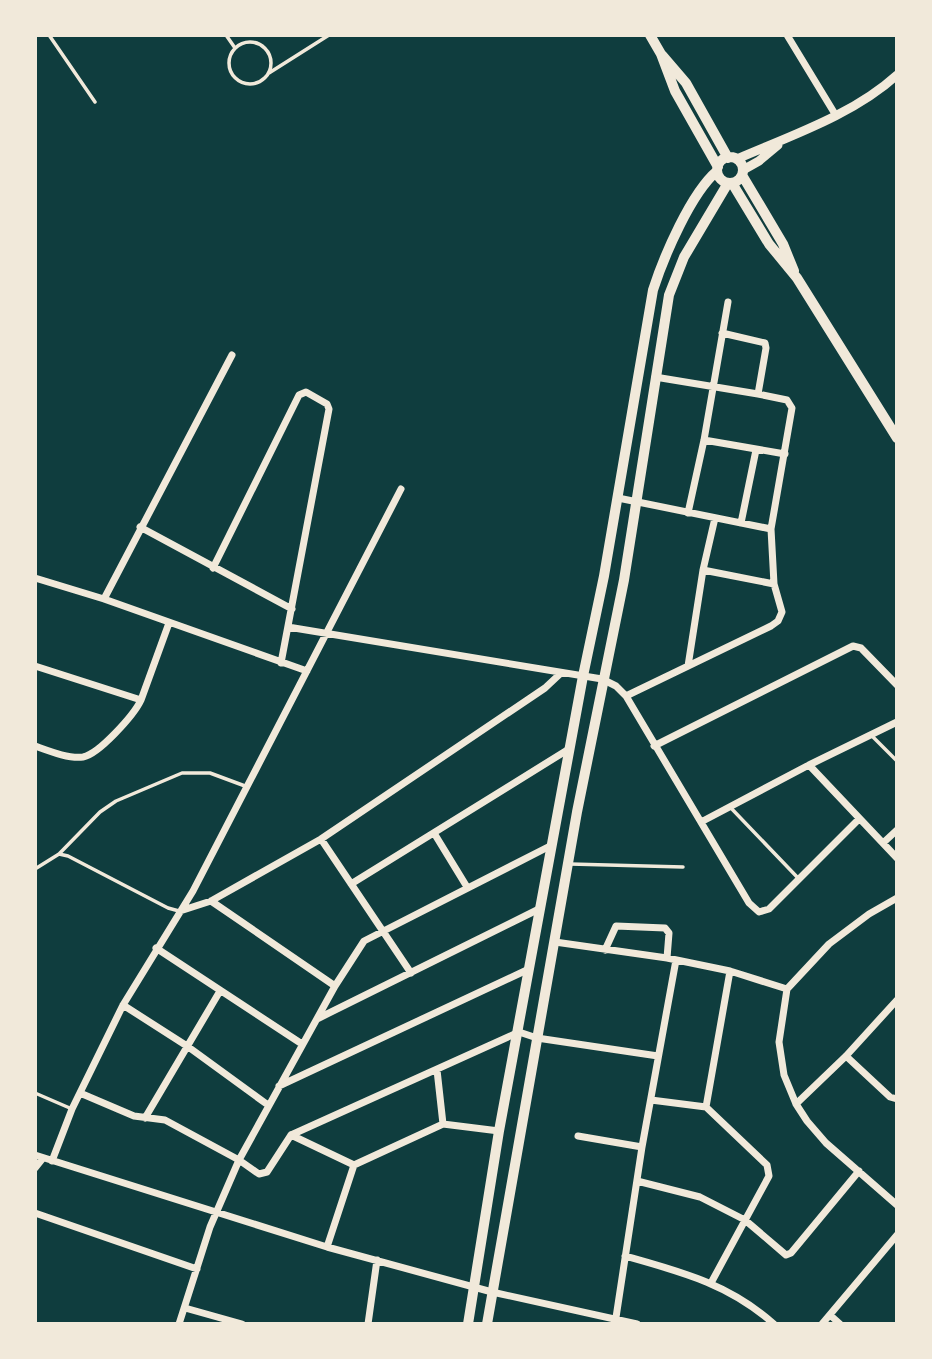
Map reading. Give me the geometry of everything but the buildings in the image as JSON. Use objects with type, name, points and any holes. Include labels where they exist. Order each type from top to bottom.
[{"type":"main road","points":[[650,35],[661,54],[671,84],[721,179],[730,183],[769,244],[797,278],[897,438]]},
{"type":"main road","points":[[661,54],[678,71],[743,173],[783,244],[797,278]]},
{"type":"main road","points":[[468,1324],[499,1132],[618,498],[653,290],[659,270],[704,185],[721,161],[732,158]]},
{"type":"main road","points":[[487,1324],[602,679],[624,580],[655,377],[674,279],[684,257],[730,183],[738,180],[743,173]]},
{"type":"street","points":[[787,35],[835,114]]},
{"type":"street","points":[[732,158],[782,141],[835,114],[897,75]]},
{"type":"street","points":[[743,173],[782,141]]},
{"type":"street","points":[[688,513],[704,440],[728,302]]},
{"type":"street","points":[[722,333],[765,342],[758,394]]},
{"type":"street","points":[[104,599],[232,355]]},
{"type":"street","points":[[626,696],[778,621],[782,612],[774,584],[771,529],[792,408],[790,404],[787,400],[758,394],[655,377]]},
{"type":"street","points":[[213,568],[299,395],[306,392],[327,404],[329,409],[281,663]]},
{"type":"street","points":[[704,440],[785,454]]},
{"type":"street","points":[[741,523],[756,450]]},
{"type":"street","points":[[52,1161],[79,1093],[123,1004],[192,891],[401,489]]},
{"type":"street","points":[[618,498],[771,529]]},
{"type":"street","points":[[688,666],[703,570],[715,518]]},
{"type":"street","points":[[140,527],[292,609]]},
{"type":"street","points":[[703,570],[774,584]]},
{"type":"street","points":[[35,578],[104,599],[307,671]]},
{"type":"street","points":[[36,750],[75,757],[91,755],[131,719],[141,700],[169,623]]},
{"type":"street","points":[[288,627],[602,679],[616,686],[626,696],[750,903],[759,912],[769,909],[859,819]]},
{"type":"street","points":[[654,746],[857,646],[897,685]]},
{"type":"street","points":[[35,666],[141,700]]},
{"type":"street","points":[[179,911],[211,901],[321,839],[545,688],[561,673]]},
{"type":"street","points":[[701,822],[808,765],[897,722]]},
{"type":"street","points":[[351,884],[569,749]]},
{"type":"street","points":[[808,765],[897,858]]},
{"type":"street","points":[[883,843],[897,830]]},
{"type":"street","points":[[434,833],[467,887]]},
{"type":"street","points":[[321,839],[411,973]]},
{"type":"street","points":[[179,1324],[216,1212],[239,1160],[316,1019],[364,940],[552,845]]},
{"type":"street","points":[[897,898],[869,914],[829,944],[787,989],[779,1054],[783,1076],[796,1104],[815,1132],[897,1205]]},
{"type":"street","points":[[211,901],[335,986]]},
{"type":"street","points":[[316,1019],[541,908]]},
{"type":"street","points":[[605,950],[616,926],[665,928],[669,933],[672,959],[615,1321]]},
{"type":"street","points":[[555,942],[672,959],[730,971],[787,989]]},
{"type":"street","points":[[156,947],[303,1044]]},
{"type":"street","points":[[278,1087],[529,969]]},
{"type":"street","points":[[706,1107],[730,971]]},
{"type":"street","points":[[145,1118],[220,991]]},
{"type":"street","points":[[796,1104],[846,1056],[897,1000]]},
{"type":"street","points":[[123,1004],[187,1046],[268,1105]]},
{"type":"street","points":[[79,1093],[120,1111],[164,1120],[239,1160],[259,1174],[267,1172],[291,1135],[519,1032],[537,1038],[657,1055]]},
{"type":"street","points":[[846,1056],[890,1097],[897,1099]]},
{"type":"street","points":[[437,1070],[443,1124]]},
{"type":"street","points":[[651,1100],[706,1107],[767,1165],[769,1177],[711,1283]]},
{"type":"street","points":[[327,1247],[354,1165],[443,1124],[499,1132]]},
{"type":"street","points":[[291,1135],[354,1165]]},
{"type":"street","points":[[578,1136],[642,1147]]},
{"type":"street","points":[[35,1168],[39,1156],[327,1247],[492,1292],[637,1324]]},
{"type":"street","points":[[636,1181],[700,1197],[745,1220],[786,1255],[791,1253],[859,1171]]},
{"type":"street","points":[[35,1213],[197,1269]]},
{"type":"street","points":[[822,1324],[897,1236]]},
{"type":"street","points":[[625,1256],[691,1274],[711,1283],[754,1306],[774,1324]]},
{"type":"street","points":[[368,1324],[377,1260]]},
{"type":"street","points":[[185,1308],[242,1324]]},
{"type":"street","points":[[830,1315],[840,1324]]},
{"type":"lane","points":[[50,35],[95,102]]},
{"type":"lane","points":[[226,35],[235,48]]},
{"type":"lane","points":[[270,73],[271,58],[263,45],[248,41],[235,48],[230,55],[231,71],[242,82],[257,83],[329,35]]},
{"type":"lane","points":[[870,734],[897,761]]},
{"type":"lane","points":[[35,869],[59,854],[100,812],[116,801],[182,773],[210,773],[247,786]]},
{"type":"lane","points":[[730,807],[799,879]]},
{"type":"lane","points":[[59,854],[179,911]]},
{"type":"lane","points":[[568,864],[684,867]]},
{"type":"lane","points":[[35,1093],[72,1109]]}]
